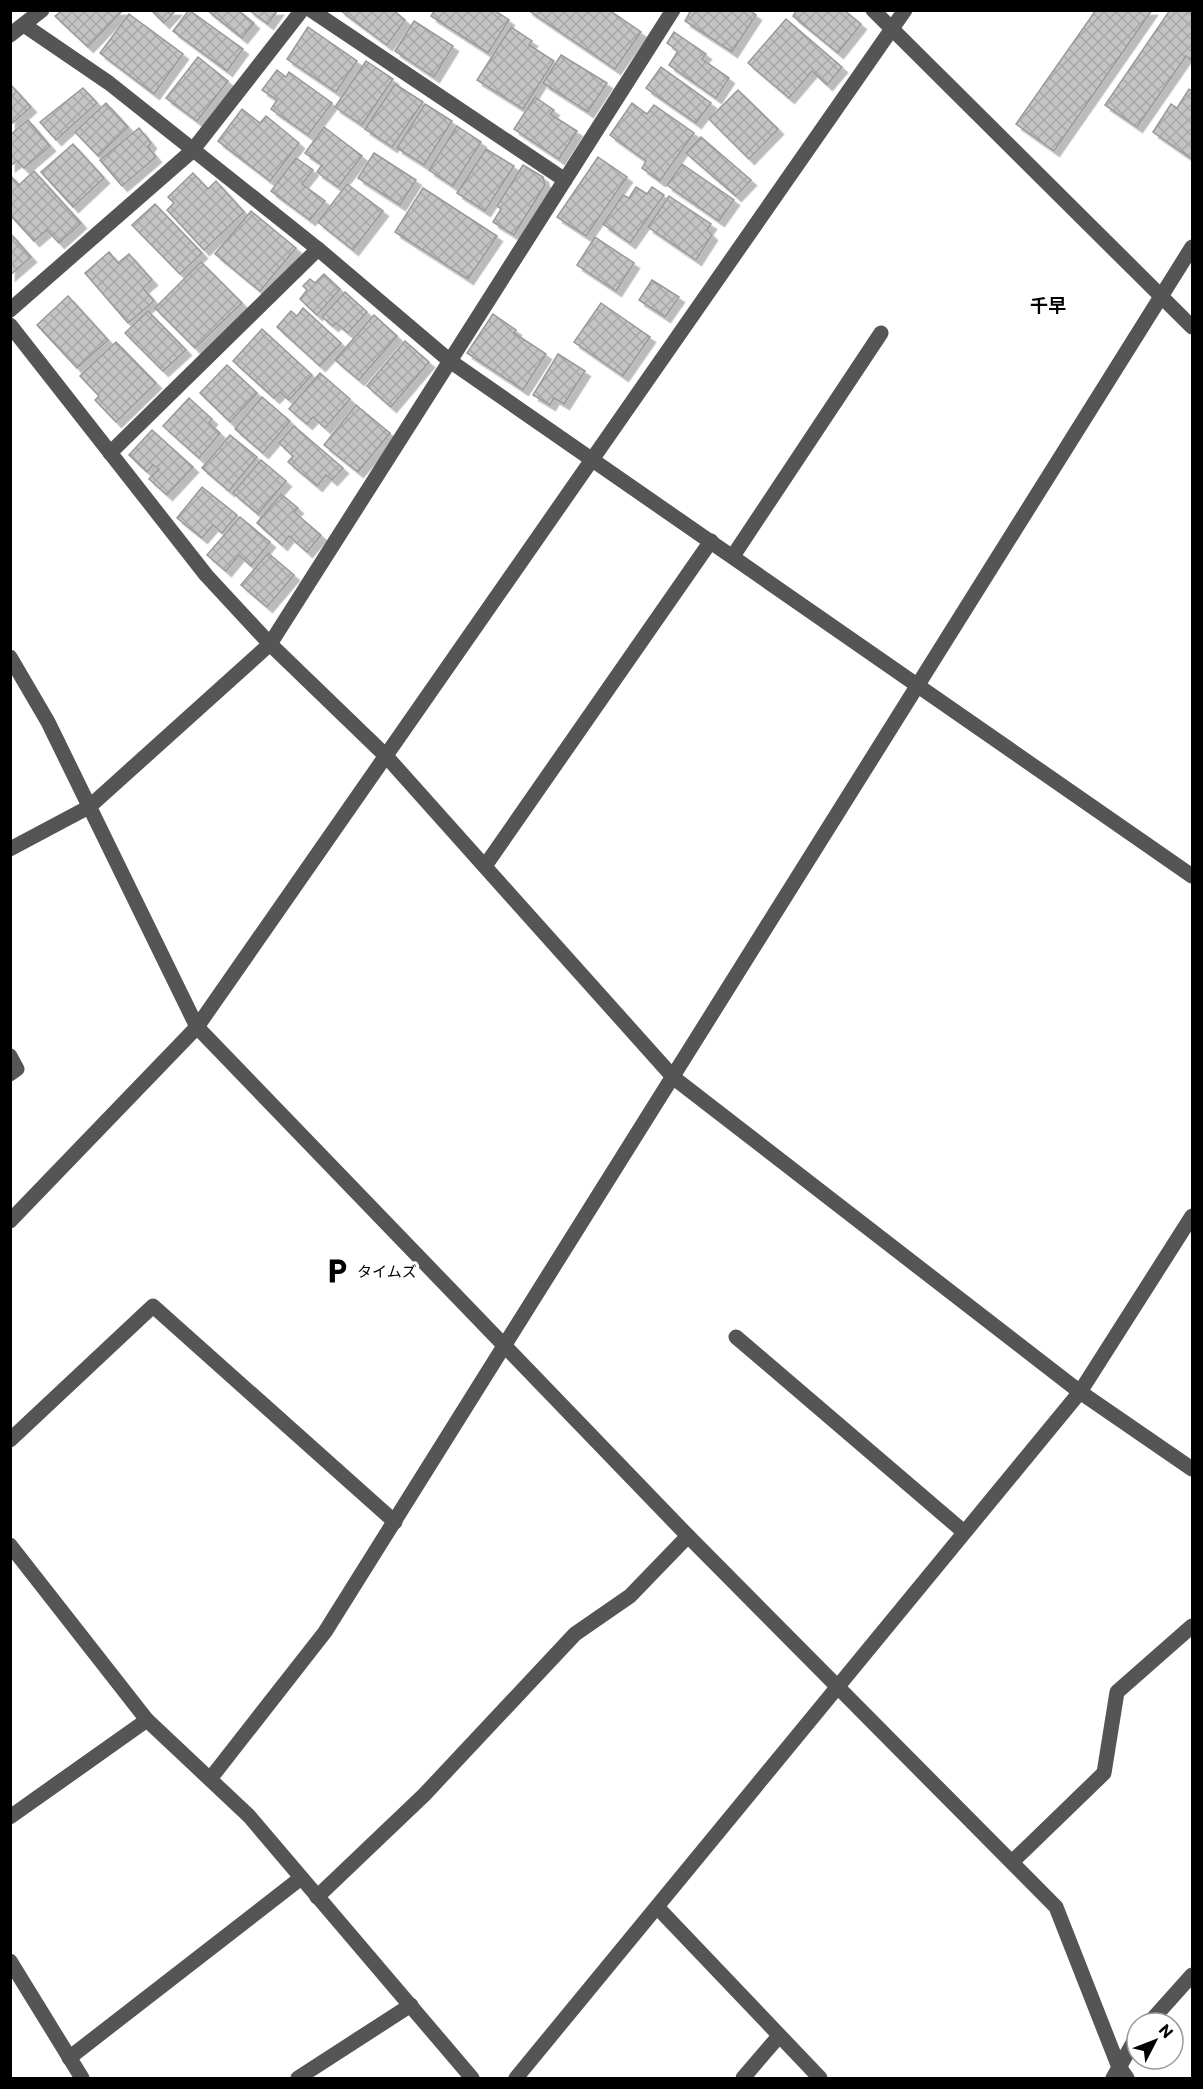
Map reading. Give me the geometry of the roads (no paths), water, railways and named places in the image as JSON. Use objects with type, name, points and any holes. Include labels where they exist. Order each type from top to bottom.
[{"type":"street","points":[[42,10],[15,29],[109,83],[192,152],[318,249],[450,361],[1192,876]]},
{"type":"street","points":[[10,310],[192,152],[302,10]]},
{"type":"street","points":[[311,10],[566,180]]},
{"type":"street","points":[[10,849],[89,807],[270,644],[673,10]]},
{"type":"street","points":[[873,10],[1192,327]]},
{"type":"street","points":[[10,1221],[196,1028],[905,10]]},
{"type":"street","points":[[210,1779],[325,1632],[674,1078],[1192,247]]},
{"type":"street","points":[[110,453],[318,249]]},
{"type":"street","points":[[10,325],[206,575],[270,644],[386,756],[674,1078],[1080,1392],[1192,1469]]},
{"type":"street","points":[[733,556],[881,333]]},
{"type":"street","points":[[484,866],[711,541]]},
{"type":"street","points":[[10,657],[48,722],[196,1028],[688,1536],[1056,1907],[1119,2074]]},
{"type":"street","points":[[10,1056],[18,1069],[10,1074]]},
{"type":"street","points":[[516,2079],[1080,1392],[1192,1216]]},
{"type":"street","points":[[10,1440],[153,1306],[395,1522]]},
{"type":"street","points":[[736,1337],[964,1532]]},
{"type":"street","points":[[317,1897],[424,1795],[575,1634],[630,1596],[688,1536]]},
{"type":"street","points":[[12,1549],[147,1720],[249,1816],[472,2079]]},
{"type":"street","points":[[1012,1862],[1104,1773],[1117,1692],[1192,1626]]},
{"type":"street","points":[[10,1817],[147,1720]]},
{"type":"street","points":[[69,2058],[301,1878]]},
{"type":"street","points":[[658,1908],[820,2079]]},
{"type":"street","points":[[10,1960],[82,2079]]},
{"type":"street","points":[[1160,2011],[1192,1975]]},
{"type":"street","points":[[298,2079],[411,2005]]},
{"type":"street","points":[[743,2079],[779,2036]]},
{"type":"place","name":"タイムズ","points":[[337,1271]]},
{"type":"district","name":"千早","points":[[1048,305]]}]
